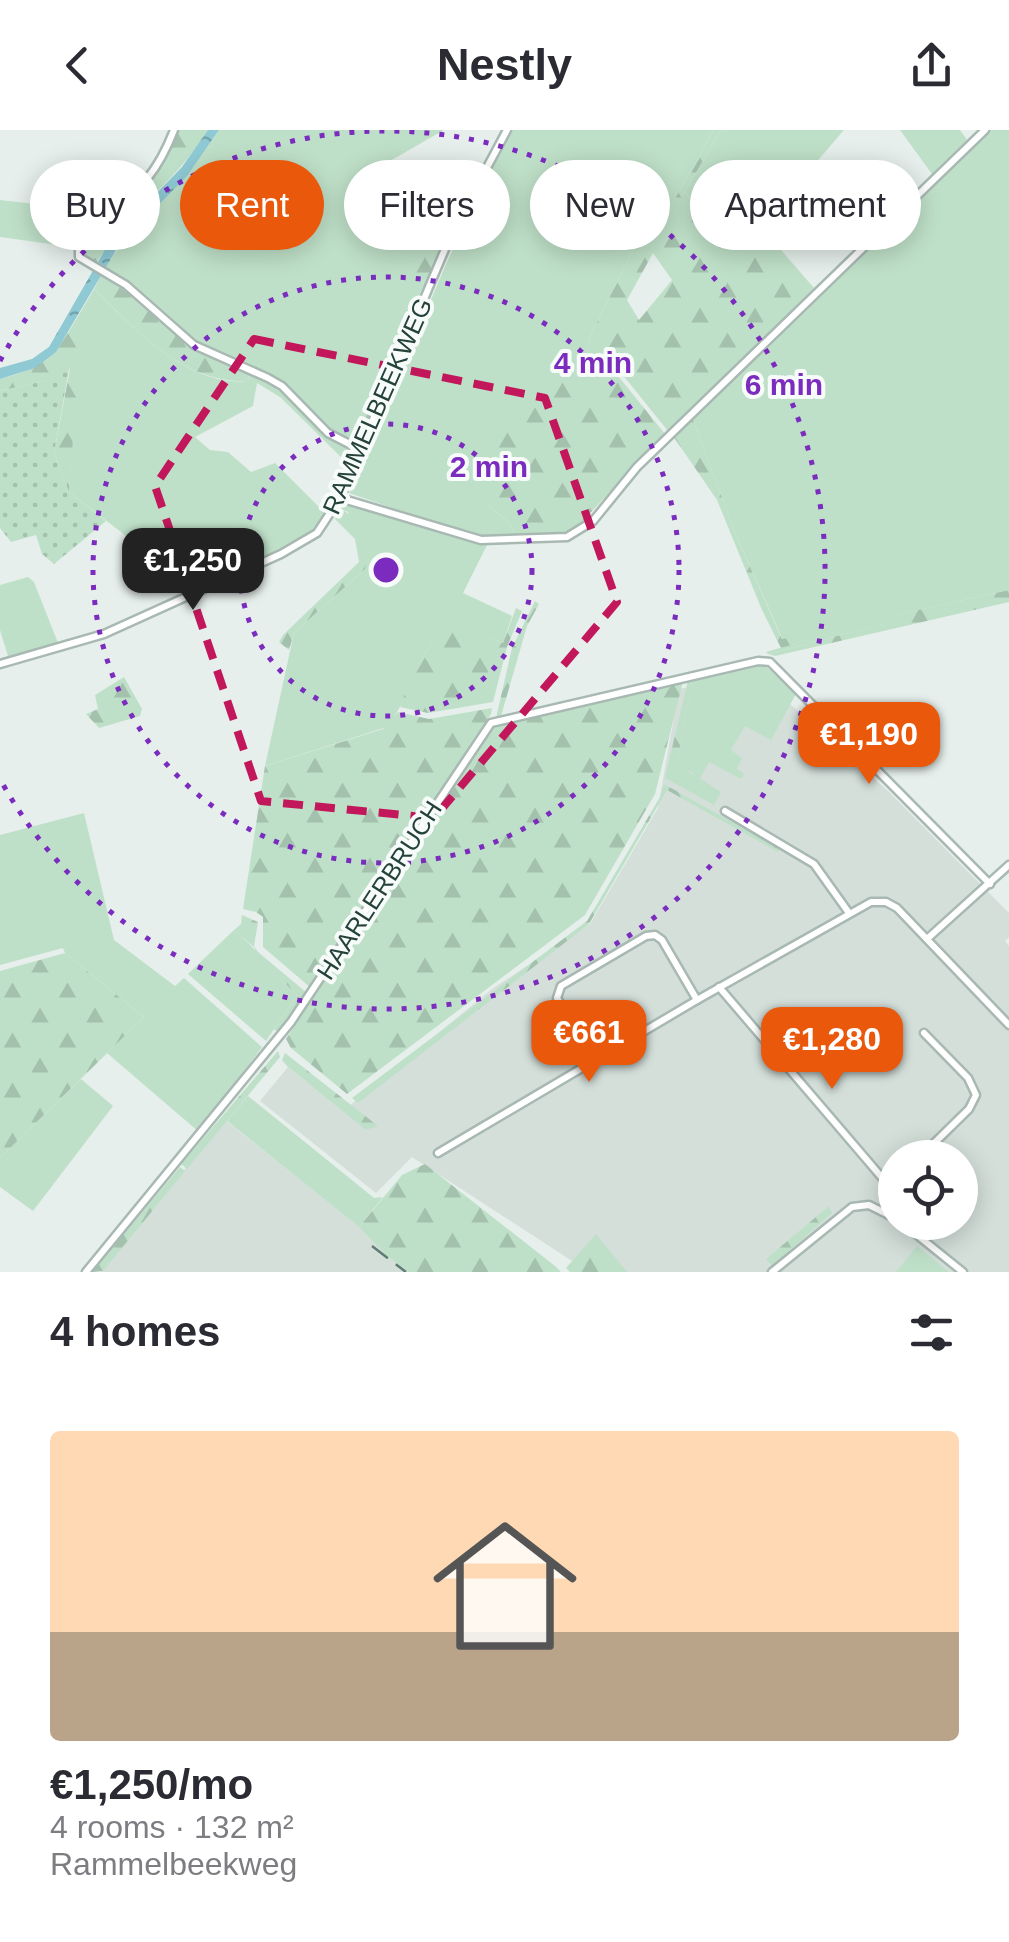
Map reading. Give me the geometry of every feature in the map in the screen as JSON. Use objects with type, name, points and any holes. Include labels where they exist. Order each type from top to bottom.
[{"type":"street","points":[[174,130],[162,159],[143,186],[79,240],[79,256],[147,302],[194,346],[282,386],[328,433],[361,450]]},
{"type":"street","name":"RAMMELBEEKWEG","points":[[0,664],[104,634],[281,554],[317,533],[340,498],[450,235],[507,130]]},
{"type":"street","points":[[340,498],[481,540],[572,536],[593,520],[637,467],[985,130]]},
{"type":"street","name":"HAARLERBRUCH","points":[[86,1272],[312,994],[487,726],[496,721],[764,661],[790,681],[990,884]]},
{"type":"street","points":[[725,812],[814,864],[850,913]]},
{"type":"street","points":[[927,939],[1009,865]]},
{"type":"street","points":[[438,1153],[719,987],[872,902],[886,902],[1009,1025]]},
{"type":"street","points":[[593,1061],[557,990],[607,958],[655,935],[662,940],[697,1000]]},
{"type":"street","points":[[719,987],[878,1174]]},
{"type":"street","points":[[924,1033],[972,1084],[976,1095],[970,1109],[938,1140]]},
{"type":"street","points":[[772,1272],[844,1210],[860,1205],[878,1209]]},
{"type":"street","points":[[924,1240],[964,1272]]},
{"type":"highlighted area","points":[[254,339],[545,398],[617,602],[434,818],[261,801],[155,486]]},
{"type":"shaded area","points":[[754,672],[888,791],[1009,913],[1009,937],[1005,941],[1009,946],[1009,1272],[589,1272],[412,1157],[376,1193],[260,1101],[288,1067],[343,1111],[492,989],[590,924],[658,808],[679,689]]},
{"type":"shaded area","points":[[225,1120],[416,1272],[101,1272]]},
{"type":"green space","points":[[178,130],[208,130],[160,189],[160,165]]},
{"type":"green space","points":[[219,130],[444,130],[392,160],[344,160],[344,250],[402,250],[424,284],[358,442],[325,428],[271,376],[203,345],[105,268],[117,250],[160,250],[160,202],[180,180],[180,250],[324,250],[324,160],[197,160]]},
{"type":"green space","points":[[511,130],[714,130],[697,160],[690,160],[690,172],[670,208],[670,160],[530,160],[530,250],[634,250],[589,338],[585,368],[579,369],[577,365],[495,426],[485,503],[510,523],[516,538],[477,537],[349,493],[453,250],[510,250],[510,160],[496,160]]},
{"type":"green space","points":[[714,130],[721,130],[703,160],[697,160]]},
{"type":"green space","points":[[721,130],[844,130],[818,160],[703,160]]},
{"type":"green space","points":[[900,130],[960,130],[967,140],[932,174]]},
{"type":"green space","points":[[988,130],[1009,130],[1009,590],[892,616],[892,622],[768,654],[848,628],[783,640],[736,535],[692,417],[864,250],[921,250],[921,195]]},
{"type":"green space","points":[[690,172],[684,193],[690,198],[690,250],[781,250],[814,288],[668,431],[605,353],[602,356],[665,434],[576,528],[516,538],[510,523],[485,503],[481,504],[495,425],[578,364],[580,369],[585,368],[589,338],[632,252],[670,250],[670,208]],"holes":[[[653,253],[672,280],[639,320],[627,300]]]},
{"type":"green space","points":[[0,200],[30,203],[30,241],[0,237]]},
{"type":"green space","points":[[81,250],[105,250],[96,263],[82,255]]},
{"type":"green space","points":[[401,250],[444,250],[360,440],[359,433],[424,284]]},
{"type":"green space","points":[[101,275],[134,297],[192,348],[249,371],[248,381],[203,374],[163,352],[94,289]]},
{"type":"green space","points":[[94,289],[144,336],[183,365],[225,380],[248,381],[249,371],[353,449],[354,456],[322,524],[309,536],[195,589],[69,492],[80,313]],"holes":[[[257,383],[280,397],[344,460],[328,503],[319,507],[275,463],[251,472],[228,452],[210,450],[195,437],[253,406]]]},
{"type":"green space","points":[[80,313],[69,492],[54,453],[70,369],[44,381],[0,391],[0,379],[49,357]]},
{"type":"green space","points":[[70,364],[54,453],[69,492],[106,521],[54,564],[42,554],[36,535],[11,542],[0,528],[0,391],[44,381]]},
{"type":"green space","points":[[692,417],[736,535],[782,639],[849,628],[781,648],[717,500],[673,436]]},
{"type":"green space","points":[[344,503],[488,543],[463,593],[512,616],[503,643],[473,634],[452,633],[437,640],[426,652],[387,727],[265,766],[294,633],[365,569],[348,512],[341,509]]},
{"type":"green space","points":[[341,509],[353,519],[362,535],[365,569],[294,633],[289,650],[279,642],[283,635],[359,562],[355,539],[335,519]]},
{"type":"green space","points":[[28,577],[34,582],[58,643],[8,656],[0,630],[0,585]]},
{"type":"green space","points":[[1009,590],[1009,602],[775,656],[768,654],[891,622],[891,616]]},
{"type":"green space","points":[[535,601],[539,604],[527,626],[501,716],[496,718],[512,648]]},
{"type":"green space","points":[[516,608],[522,611],[507,647],[493,702],[428,713],[400,707],[420,661],[436,640],[445,633],[462,630],[503,643]]},
{"type":"green space","points":[[759,660],[796,694],[771,740],[745,726],[731,750],[742,758],[737,769],[744,774],[741,779],[709,762],[699,781],[677,765],[693,675]]},
{"type":"green space","points":[[693,675],[677,764],[721,792],[714,805],[665,778],[689,676]]},
{"type":"green space","points":[[124,677],[142,709],[140,716],[99,728],[86,714],[98,709],[95,695]]},
{"type":"green space","points":[[684,677],[655,794],[585,915],[347,1094],[291,1048],[286,1039],[492,725]]},
{"type":"green space","points":[[492,708],[311,988],[263,947],[263,917],[243,909],[265,766],[383,729],[398,712],[429,719]]},
{"type":"green space","points":[[664,784],[780,849],[778,852],[667,790],[589,924],[358,1103],[352,1098],[587,921]]},
{"type":"green space","points":[[84,813],[114,940],[175,986],[184,978],[262,1047],[199,1132],[107,1053],[144,1017],[63,948],[0,965],[0,835]]},
{"type":"green space","points":[[242,915],[258,922],[254,946],[258,952],[307,993],[280,1034],[274,1029],[297,995],[234,930],[241,924]]},
{"type":"green space","points":[[234,930],[297,995],[266,1041],[188,974]]},
{"type":"green space","points":[[65,953],[144,1017],[0,1158],[0,971]]},
{"type":"green space","points":[[278,1051],[280,1057],[187,1169],[181,1164]]},
{"type":"green space","points":[[285,1053],[378,1126],[366,1130],[288,1067],[282,1060]]},
{"type":"green space","points":[[81,1079],[113,1106],[33,1211],[0,1187],[0,1158]]},
{"type":"green space","points":[[248,1096],[374,1198],[383,1197],[359,1227],[227,1121]]},
{"type":"green space","points":[[425,1164],[561,1272],[409,1272],[386,1255],[359,1227],[402,1175]]},
{"type":"green space","points":[[180,1167],[185,1171],[103,1271],[92,1272]]},
{"type":"green space","points":[[829,1206],[832,1213],[772,1266],[766,1259]]},
{"type":"green space","points":[[596,1234],[627,1272],[570,1272],[566,1268]]},
{"type":"green space","points":[[917,1246],[949,1272],[896,1272]]},
{"type":"water","points":[[208,130],[219,130],[198,160],[187,160]]},
{"type":"water","points":[[180,169],[180,183],[160,203],[160,190]]},
{"type":"water","points":[[105,250],[116,250],[56,352],[35,368],[0,379],[0,368],[32,359],[49,347]]},
{"type":"railway","points":[[372,1246],[406,1272]]}]
